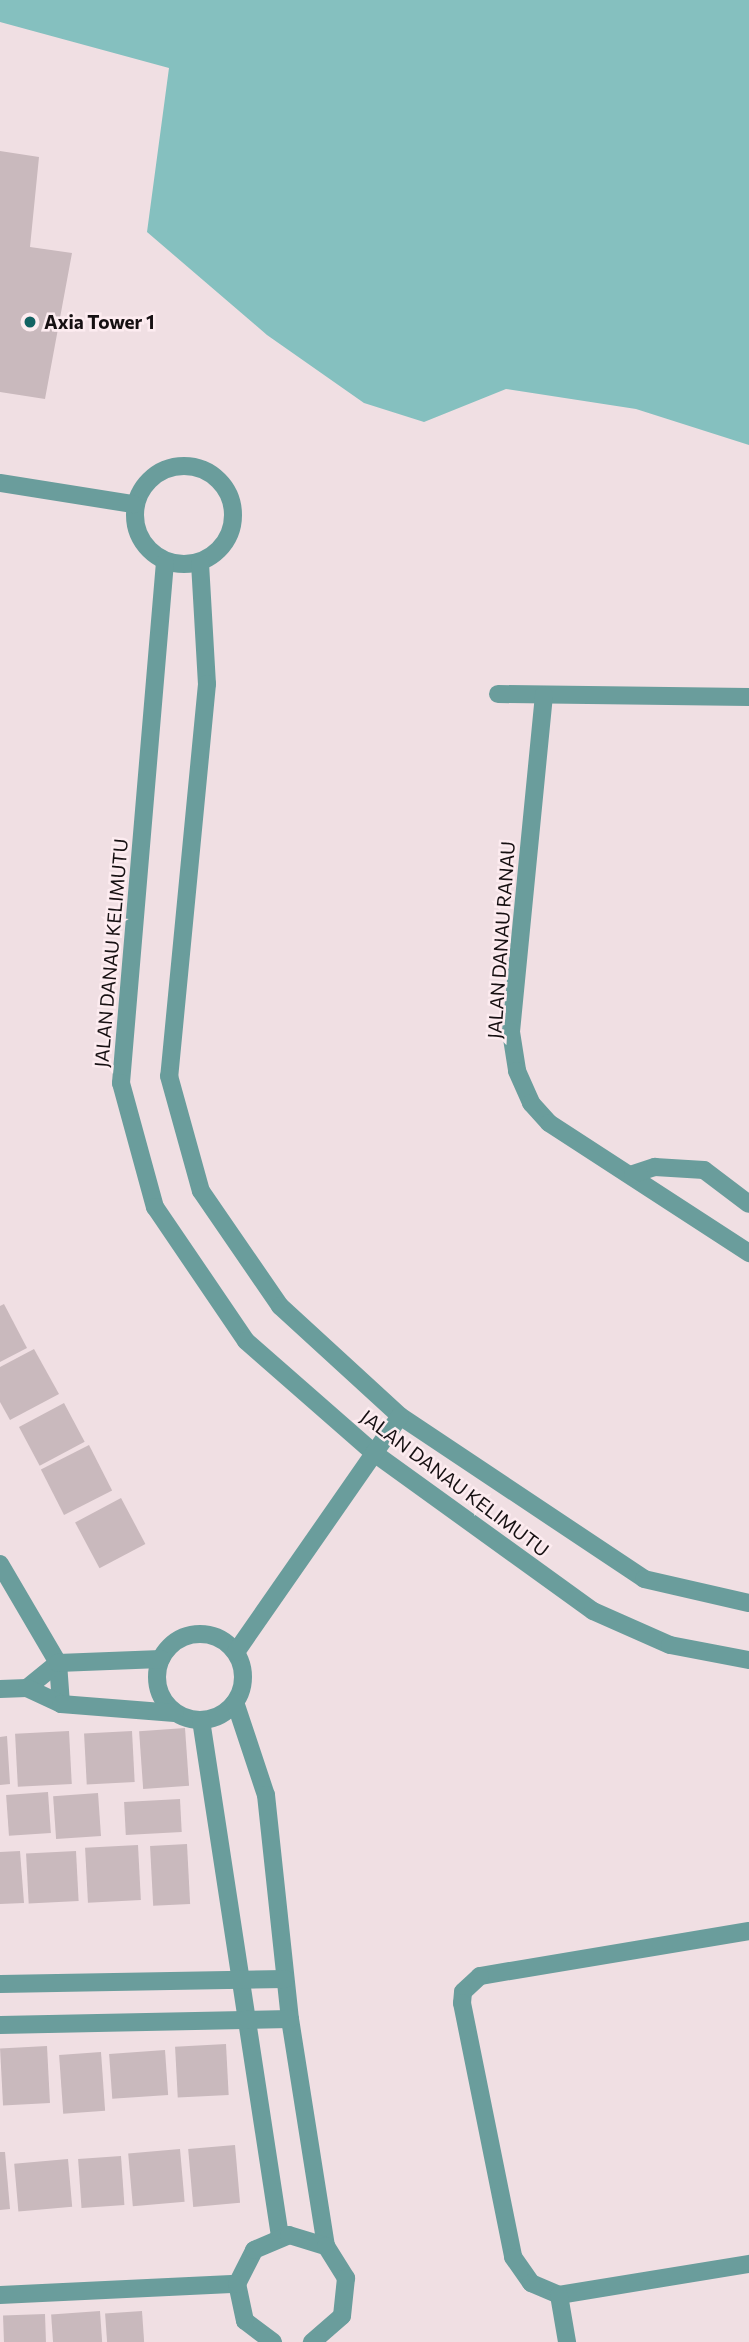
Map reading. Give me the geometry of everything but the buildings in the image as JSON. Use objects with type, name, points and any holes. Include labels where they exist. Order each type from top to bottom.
[{"type":"street","points":[[186,463],[218,476],[235,507],[228,541],[200,563],[165,562],[139,539],[133,505],[152,474],[186,463]]},
{"type":"street","points":[[0,483],[133,505]]},
{"type":"street","name":"JALAN DANAU KELIMUTU","points":[[165,562],[121,1083],[155,1207],[238,1329],[374,1453],[593,1611],[670,1646],[749,1660]]},
{"type":"street","name":"JALAN DANAU KELIMUTU","points":[[200,563],[207,684],[169,1076],[201,1191],[280,1307],[400,1416],[644,1579],[749,1603]]},
{"type":"street","points":[[498,694],[749,697]]},
{"type":"street","name":"JALAN DANAU RANAU","points":[[544,695],[511,1032],[517,1071],[531,1103],[549,1123],[633,1174],[749,1253]]},
{"type":"street","points":[[633,1174],[655,1167],[704,1170],[749,1204]]},
{"type":"street","points":[[236,1652],[400,1416]]},
{"type":"street","points":[[0,1564],[58,1663],[61,1704]]},
{"type":"street","points":[[175,1713],[158,1688],[161,1658],[183,1637],[197,1634],[226,1641],[236,1652],[244,1677],[236,1702],[266,1795],[290,2018],[326,2246]]},
{"type":"street","points":[[27,1688],[58,1663],[161,1658]]},
{"type":"street","points":[[0,1689],[27,1688],[61,1704],[175,1713],[201,1720],[236,1702]]},
{"type":"street","points":[[201,1720],[243,1980],[280,2236]]},
{"type":"street","points":[[749,1931],[480,1976],[463,1992],[513,2257],[531,2283],[559,2295],[749,2264]]},
{"type":"street","points":[[0,1984],[285,1979]]},
{"type":"street","points":[[0,2025],[290,2018]]},
{"type":"street","points":[[273,2342],[245,2321],[237,2284],[254,2250],[280,2236],[308,2238],[326,2246],[339,2260],[347,2297],[342,2316],[312,2342]]},
{"type":"street","points":[[0,2295],[237,2284]]},
{"type":"street","points":[[559,2295],[567,2342]]},
{"type":"water","points":[[0,0],[749,0],[749,445],[636,409],[506,389],[424,422],[364,403],[267,335],[147,232],[169,68],[0,22]]},
{"type":"place","name":"Axia Tower 1","points":[[30,322]]}]
